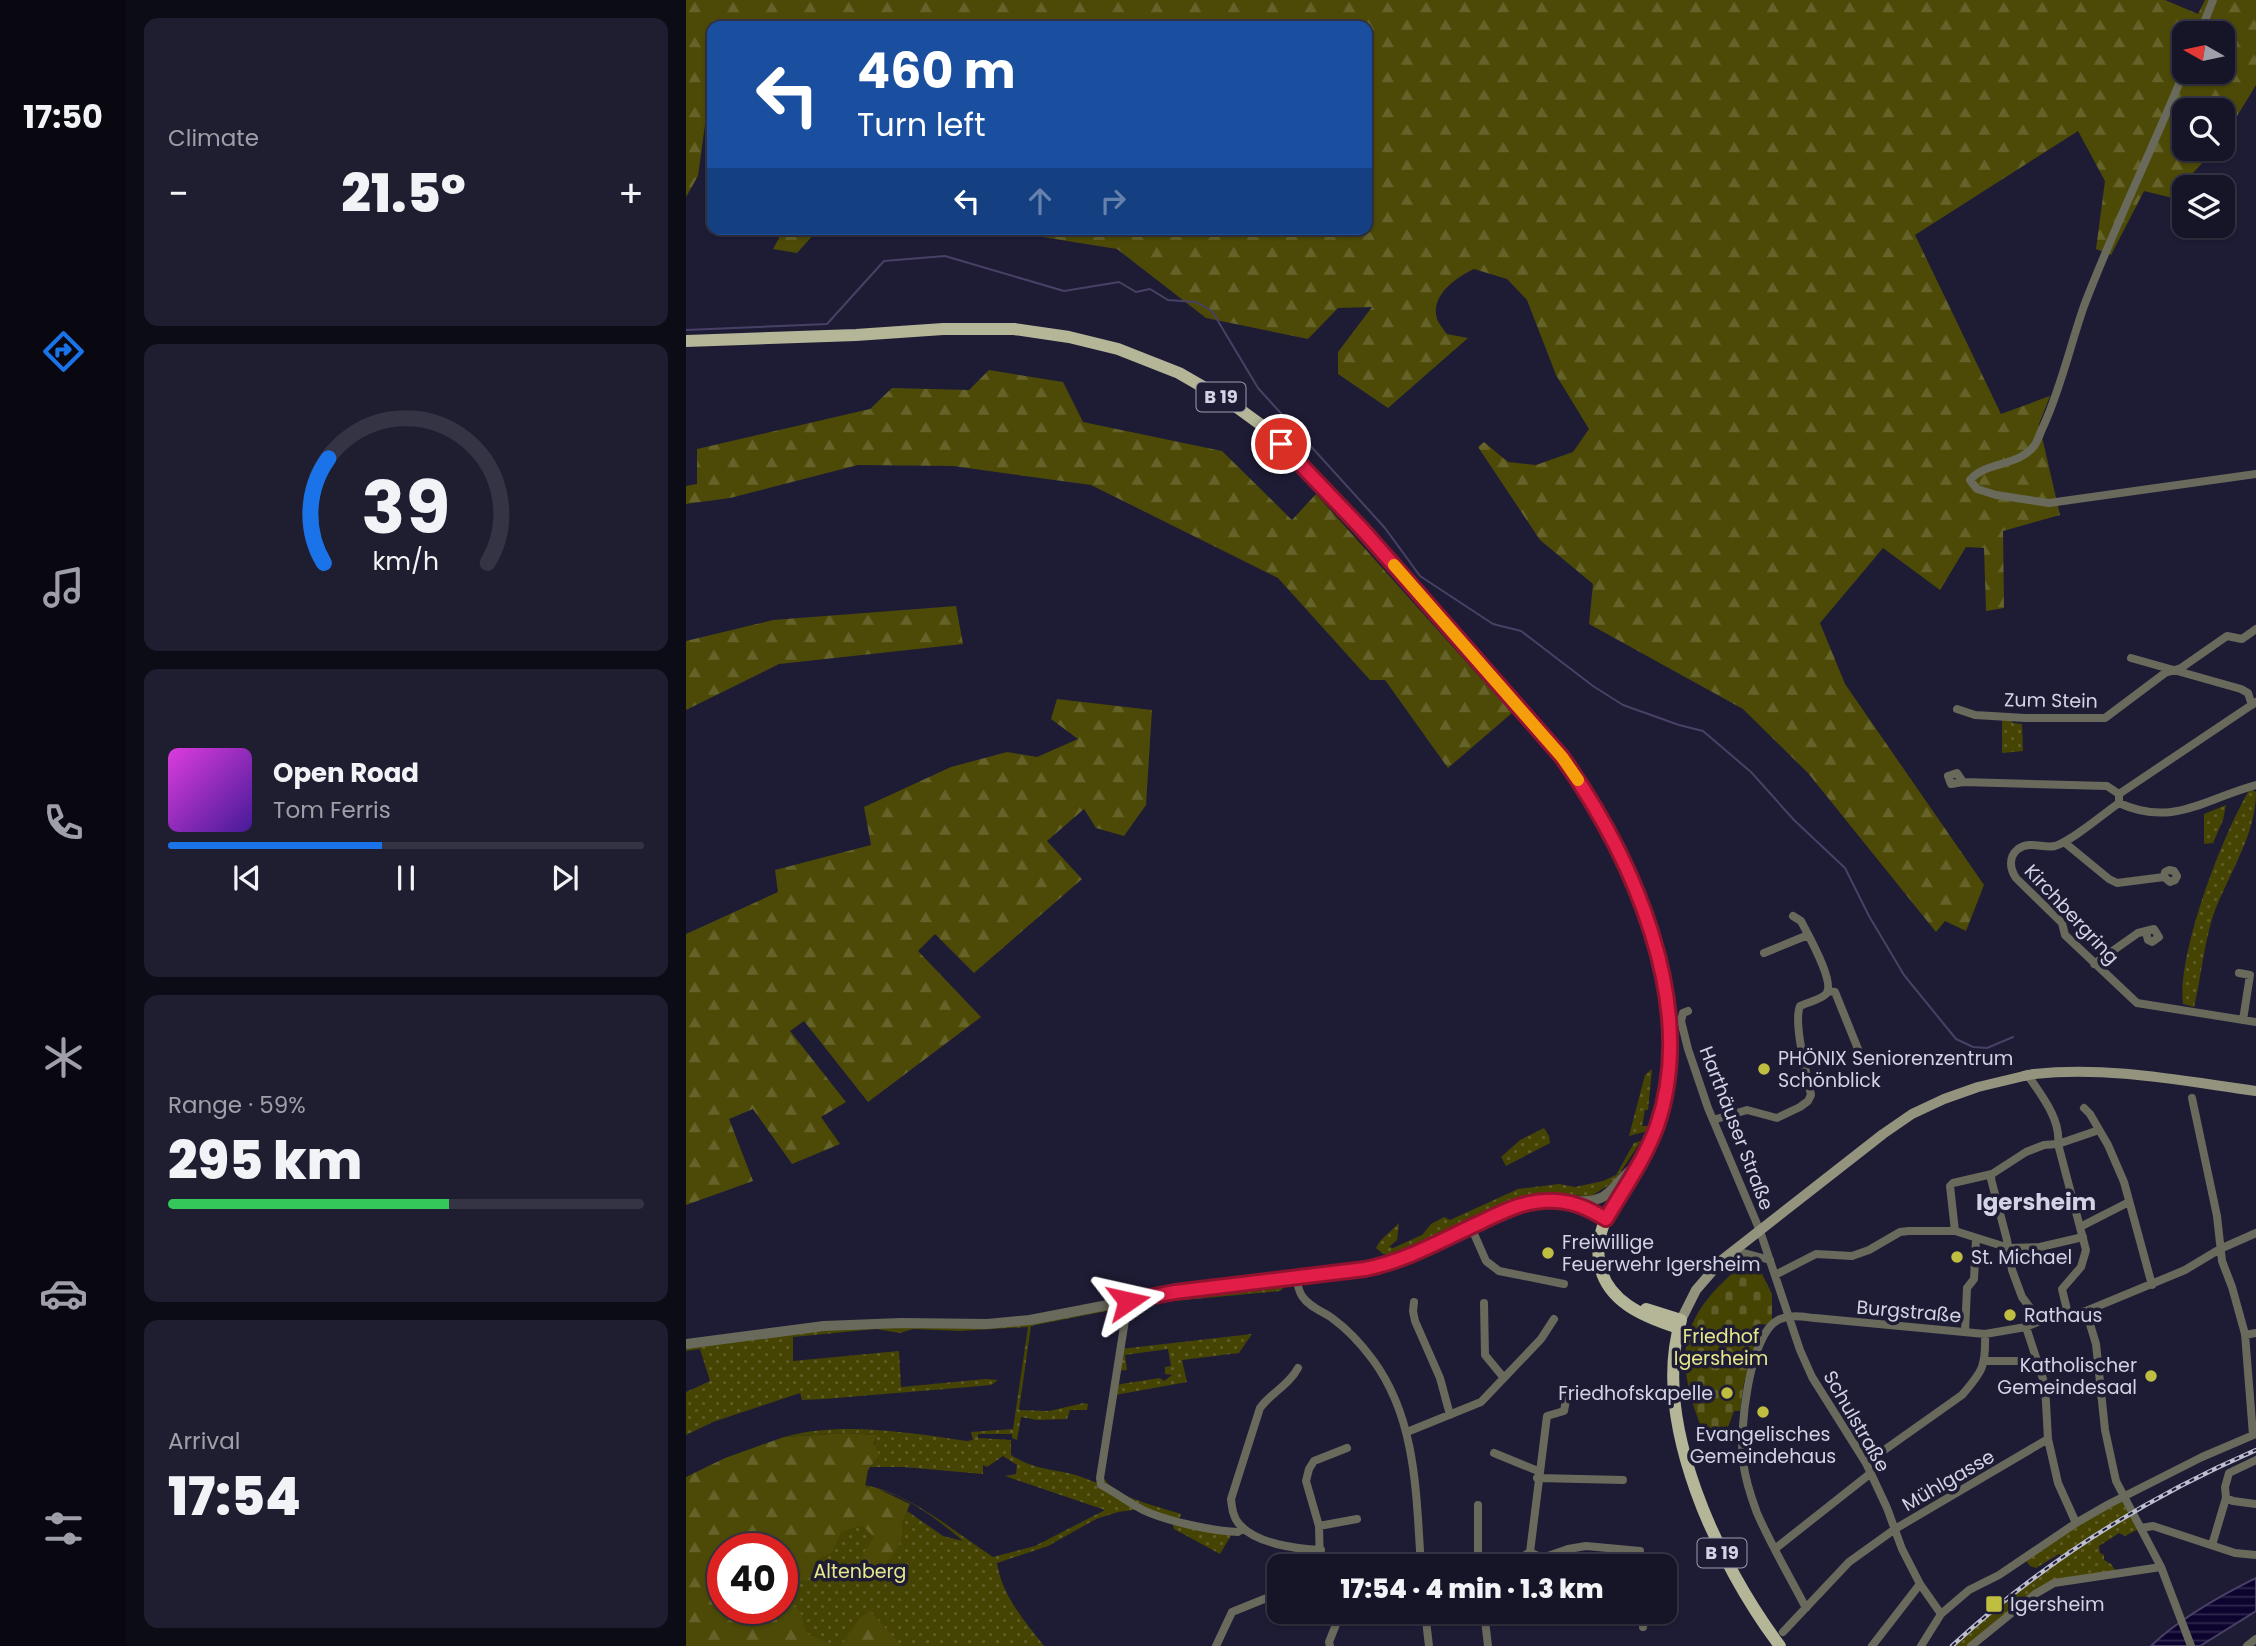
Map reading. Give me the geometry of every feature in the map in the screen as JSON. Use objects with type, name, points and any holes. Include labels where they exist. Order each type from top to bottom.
[{"type":"main road","name":"B 19","points":[[686,341],[943,329],[1014,329],[1069,337],[1118,349],[1179,373],[1231,403],[1264,427],[1362,529],[1562,757],[1591,798],[1639,894],[1660,967],[1668,1018],[1669,1062],[1658,1123],[1640,1163],[1607,1215],[1598,1244],[1602,1275],[1617,1298],[1629,1306],[1644,1314],[1680,1324],[1674,1380],[1689,1468],[1703,1510],[1726,1560],[1769,1631],[1780,1640]]},
{"type":"main road","points":[[1629,1306],[1662,1313],[1680,1324],[1690,1299],[1705,1277],[1725,1257],[1856,1154],[1912,1114],[1978,1087],[2028,1075],[2079,1071],[2109,1072],[2256,1091]]},
{"type":"main road","points":[[1662,1313],[1690,1299]]},
{"type":"street","points":[[2205,21],[2213,0]]},
{"type":"street","points":[[2179,84],[2107,246],[2073,338],[2052,408],[2034,447],[2008,464],[1978,471],[1970,480],[1977,489],[1996,495],[2049,503],[2256,474]]},
{"type":"street","name":"Zum Stein","points":[[1957,709],[1975,715],[2105,718],[2165,673],[2181,668],[2227,636],[2242,639],[2256,629]]},
{"type":"street","points":[[2131,658],[2241,689],[2248,692],[2254,704],[2119,799],[2064,842],[2117,883],[2164,877]]},
{"type":"street","points":[[1963,782],[2107,786],[2119,799],[2140,811],[2187,811],[2256,785]]},
{"type":"street","name":"Kirchbergring","points":[[2064,842],[2053,847],[2030,844],[2021,847],[2012,856],[2011,871],[2062,923],[2065,935],[2094,964],[2137,1003],[2256,1023]]},
{"type":"street","points":[[1713,1120],[1747,1110],[1777,1118],[1808,1101],[1811,1095],[1798,1011],[1800,1006],[1824,996],[1828,991],[1829,980],[1801,921],[1793,916]]},
{"type":"street","points":[[2094,964],[2138,933],[2146,932]]},
{"type":"street","points":[[1763,953],[1808,935]]},
{"type":"street","points":[[2239,973],[2250,975],[2243,1020]]},
{"type":"street","points":[[1828,991],[1835,992],[1858,1049]]},
{"type":"street","name":"Harthäuser Straße","points":[[1688,1012],[1683,1013],[1681,1021],[1713,1120],[1760,1231],[1788,1317]]},
{"type":"street","points":[[2028,1075],[2059,1132],[2057,1144],[2083,1237],[2085,1257],[2081,1267],[2062,1289],[2068,1314]]},
{"type":"street","points":[[1921,1646],[1941,1614],[1969,1590],[1999,1575],[2076,1523],[2202,1457],[2255,1434],[2245,1335],[2222,1261],[2217,1216],[2192,1098]]},
{"type":"street","points":[[2084,1108],[2117,1163],[2152,1285]]},
{"type":"street","points":[[1955,1231],[1950,1186],[1954,1183],[1992,1174],[2026,1152],[2045,1144],[2057,1144],[2099,1130]]},
{"type":"street","points":[[1560,1201],[1566,1199],[1590,1202],[1604,1198],[1640,1163]]},
{"type":"street","points":[[1992,1174],[1991,1179],[2007,1225],[2012,1270],[2022,1297],[2040,1321]]},
{"type":"street","points":[[686,1344],[824,1326],[987,1324],[1030,1320],[1175,1292],[1387,1264],[1503,1211],[1531,1202],[1560,1201],[1607,1215]]},
{"type":"street","points":[[1590,1202],[1607,1215]]},
{"type":"street","points":[[2080,1227],[2129,1202]]},
{"type":"street","points":[[1471,1227],[1486,1261],[1499,1271],[1564,1284]]},
{"type":"street","points":[[1776,1275],[1816,1254],[1856,1255],[1900,1232],[1955,1231],[2009,1248],[2040,1247],[2083,1237]]},
{"type":"street","name":"Burgstraße","points":[[1788,1317],[1995,1334],[2086,1311],[2185,1270],[2220,1249],[2256,1233]]},
{"type":"street","points":[[1965,1332],[1967,1288],[1974,1279],[1976,1239]]},
{"type":"street","points":[[1725,1257],[1744,1253],[1770,1260]]},
{"type":"street","points":[[1296,1276],[1304,1299],[1332,1319],[1372,1359],[1389,1387],[1407,1432],[1414,1467],[1419,1554]]},
{"type":"street","points":[[1128,1301],[1106,1434],[1101,1485],[1141,1509],[1160,1516],[1216,1530],[1238,1532],[1243,1528]]},
{"type":"street","points":[[1414,1301],[1415,1321],[1440,1377],[1450,1415]]},
{"type":"street","points":[[1484,1303],[1485,1355],[1504,1378]]},
{"type":"street","points":[[2086,1311],[2096,1344],[2111,1463],[2124,1497],[2161,1567],[2191,1646]]},
{"type":"street","points":[[1788,1317],[1777,1321],[1767,1330],[1756,1356],[1748,1383],[1743,1428],[1743,1461],[1757,1513],[1807,1608]]},
{"type":"street","name":"Schulstraße","points":[[1788,1317],[1812,1377],[1866,1463],[1902,1549],[1920,1584],[1941,1614]]},
{"type":"street","points":[[1407,1432],[1481,1402],[1541,1339],[1554,1319]]},
{"type":"street","points":[[2026,1328],[2045,1385],[2048,1439],[2058,1483],[2076,1523]]},
{"type":"street","points":[[2245,1335],[2256,1333]]},
{"type":"street","points":[[1866,1463],[1962,1395],[1976,1379],[1986,1361],[1985,1334]]},
{"type":"street","points":[[1986,1361],[2037,1361]]},
{"type":"street","points":[[1298,1368],[1294,1377],[1266,1399],[1260,1408],[1231,1499],[1233,1513],[1243,1528],[1266,1540],[1294,1549],[1321,1550]]},
{"type":"street","points":[[1530,1552],[1546,1416],[1564,1411],[1568,1390]]},
{"type":"street","name":"Mühlgasse","points":[[1780,1640],[1850,1562],[1895,1529],[2048,1439]]},
{"type":"street","points":[[1321,1554],[1318,1526],[1306,1481],[1309,1469],[1314,1461],[1348,1448]]},
{"type":"street","points":[[1494,1453],[1538,1475],[1623,1480]]},
{"type":"street","points":[[2211,1545],[2225,1498],[2229,1473],[2256,1460]]},
{"type":"street","points":[[1776,1548],[1871,1473]]},
{"type":"street","points":[[2225,1498],[2256,1504]]},
{"type":"street","points":[[1478,1505],[1478,1554]]},
{"type":"street","points":[[1318,1526],[1357,1519]]},
{"type":"street","points":[[2141,1528],[2153,1526],[2235,1553],[2256,1555]]},
{"type":"street","points":[[1554,1554],[1586,1546],[1640,1551]]},
{"type":"street","points":[[1530,1552],[1534,1554]]},
{"type":"street","points":[[1971,1646],[2035,1594],[2054,1583],[2161,1567]]},
{"type":"street","points":[[1872,1646],[1920,1584]]},
{"type":"street","points":[[1216,1646],[1232,1612],[1267,1598]]},
{"type":"street","points":[[1330,1646],[1336,1624]]},
{"type":"street","points":[[1426,1624],[1429,1646]]},
{"type":"street","points":[[1485,1624],[1488,1646]]},
{"type":"street","points":[[1982,1637],[1987,1646]]},
{"type":"street","points":[[2247,1646],[2256,1639]]},
{"type":"green space","points":[[686,0],[2165,0],[2198,14],[2205,0],[2256,0],[2256,85],[2235,119],[2235,98],[2172,98],[2172,161],[2204,161],[2194,175],[2172,175],[2172,198],[2144,191],[2111,255],[2096,249],[2105,181],[2078,131],[1915,235],[2001,414],[2050,396],[2039,424],[2060,515],[2003,531],[2004,608],[1986,611],[1984,548],[1966,547],[1940,590],[1883,548],[1820,623],[1845,684],[1984,885],[1966,931],[1945,921],[1936,932],[1808,773],[1743,709],[1589,624],[1593,584],[1540,540],[1478,447],[1484,442],[1508,462],[1536,465],[1573,452],[1589,429],[1556,375],[1527,300],[1507,279],[1474,269],[1459,277],[1446,289],[1437,303],[1437,319],[1447,334],[1468,338],[1388,408],[1338,374],[1338,352],[1372,307],[1338,308],[1308,339],[1206,318],[1117,249],[1030,235],[1372,235],[1372,21],[707,21],[707,110],[698,176],[686,197]]},
{"type":"green space","points":[[781,235],[813,235],[797,253],[773,249]]},
{"type":"green space","points":[[989,370],[1063,382],[1083,422],[1222,451],[1292,520],[1316,494],[1512,713],[1448,768],[1385,680],[1370,680],[1278,578],[1091,485],[953,466],[858,465],[730,498],[686,504],[686,486],[697,484],[697,449],[870,409],[892,388],[969,390]]},
{"type":"green space","points":[[956,606],[963,644],[779,664],[686,710],[686,641],[773,620]]},
{"type":"green space","points":[[1057,699],[1152,710],[1146,805],[1124,836],[1096,828],[1084,809],[1047,841],[1082,879],[974,973],[935,934],[918,951],[981,1017],[868,1102],[804,1021],[790,1031],[846,1102],[821,1117],[840,1144],[792,1164],[753,1109],[729,1119],[753,1181],[686,1205],[686,934],[778,892],[775,870],[871,845],[864,807],[951,767],[1007,752],[1037,757],[1078,739],[1051,719]]},
{"type":"green space","points":[[2002,717],[2022,724],[2023,751],[2002,753]]},
{"type":"green space","points":[[2250,789],[2256,792],[2251,824],[2213,916],[2194,1007],[2183,1004],[2183,982],[2194,925],[2215,863]]},
{"type":"green space","points":[[2226,805],[2213,843],[2204,844],[2204,814]]},
{"type":"green space","points":[[1652,1069],[1648,1110],[1645,1110],[1642,1126],[1655,1129],[1629,1136],[1645,1075]]},
{"type":"green space","points":[[1544,1128],[1550,1143],[1506,1166],[1501,1157],[1520,1140]]},
{"type":"green space","points":[[1641,1141],[1614,1182],[1591,1196],[1539,1195],[1506,1202],[1392,1255],[1383,1254],[1376,1248],[1399,1223],[1397,1240],[1389,1247],[1393,1248],[1422,1235],[1431,1224],[1444,1217],[1450,1220],[1518,1189],[1559,1184],[1575,1187],[1603,1181],[1616,1175],[1634,1143]]},
{"type":"green space","name":"Friedhof Igersheim","points":[[1745,1263],[1760,1270],[1772,1294],[1772,1325],[1758,1324],[1754,1330],[1754,1335],[1764,1338],[1744,1382],[1740,1411],[1734,1411],[1728,1427],[1704,1434],[1687,1382],[1687,1340],[1694,1320],[1706,1301]]},
{"type":"green space","name":"Altenberg","points":[[1296,1276],[1280,1291],[1142,1304],[1131,1310],[1120,1349],[1252,1334],[1239,1353],[1182,1360],[1187,1382],[1115,1395],[1103,1476],[1116,1490],[1126,1495],[1181,1514],[1179,1520],[1233,1532],[1220,1554],[1174,1529],[1171,1519],[1141,1509],[1118,1512],[1096,1519],[1048,1546],[997,1563],[1009,1597],[1044,1646],[686,1646],[686,1483],[897,1504],[943,1536],[963,1541],[905,1500],[865,1485],[883,1490],[900,1497],[916,1505],[993,1557],[1035,1546],[1105,1510],[1005,1476],[1016,1474],[1017,1465],[1003,1456],[987,1467],[983,1465],[983,1474],[871,1467],[876,1435],[847,1433],[784,1437],[806,1432],[852,1429],[967,1441],[973,1440],[971,1432],[1013,1429],[1028,1327],[960,1331],[913,1329],[900,1333],[876,1329],[793,1337],[793,1361],[899,1351],[901,1387],[998,1380],[991,1385],[824,1399],[802,1400],[800,1393],[713,1422],[686,1435],[686,1392],[710,1381],[700,1349],[686,1351],[686,1344],[774,1332],[987,1324]],"holes":[[[1127,1307],[1116,1371],[1127,1370],[1125,1355],[1168,1349],[1171,1366],[1165,1367],[1165,1374],[1172,1375],[1164,1381],[1160,1378],[1121,1384],[1113,1388],[1100,1484],[1024,1462],[1011,1455],[1011,1440],[978,1438],[978,1434],[1012,1434],[1012,1438],[1017,1440],[1021,1417],[1037,1420],[1067,1419],[1070,1410],[1087,1410],[1088,1404],[1084,1403],[1049,1411],[1019,1410],[1031,1326]]]},
{"type":"green space","points":[[847,1433],[877,1435],[874,1443],[879,1455],[868,1470],[865,1487],[876,1488],[910,1504],[902,1522],[901,1542],[877,1577],[870,1575],[862,1561],[863,1554],[874,1537],[862,1525],[841,1532],[832,1553],[817,1561],[811,1578],[798,1582],[798,1533],[707,1533],[707,1624],[798,1624],[798,1609],[806,1633],[834,1646],[686,1646],[686,1477],[725,1458],[784,1437]]},
{"type":"green space","points":[[2120,1498],[2141,1528],[2125,1536],[2119,1533],[2099,1546],[2104,1560],[2111,1564],[2117,1573],[2054,1583],[1971,1646],[1952,1646],[1998,1605],[2061,1556],[2059,1554],[2036,1568],[2030,1566],[2024,1558]]},
{"type":"green space","points":[[870,1611],[902,1646],[840,1646],[860,1618]]},
{"type":"shaded area","points":[[2256,1578],[2256,1611],[2200,1646],[2151,1646],[2187,1617]]},
{"type":"waterway","points":[[686,330],[827,324],[884,261],[945,256],[1064,291],[1119,282],[1136,292],[1150,289],[1168,300],[1196,302],[1212,311],[1258,388],[1385,528],[1420,576],[1493,624],[1521,631],[1593,686],[1623,705],[1703,731],[1751,772],[1794,820],[1845,868],[1869,916],[1904,975],[1956,1039],[1973,1047],[1987,1048],[2013,1037]]},
{"type":"railway","points":[[1952,1646],[2022,1587],[2095,1535],[2173,1490],[2256,1450]]},
{"type":"slow traffic","points":[[1394,565],[1562,757],[1578,780]]},
{"type":"place","name":"PHÖNIX Seniorenzentrum Schönblick","points":[[1764,1069]]},
{"type":"place","name":"Freiwillige Feuerwehr Igersheim","points":[[1548,1253]]},
{"type":"place","name":"St. Michael","points":[[1957,1257]]},
{"type":"place","name":"Rathaus","points":[[2010,1315]]},
{"type":"place","name":"Katholischer Gemeindesaal","points":[[2151,1376]]},
{"type":"place","name":"Friedhofskapelle","points":[[1727,1393]]},
{"type":"place","name":"Evangelisches Gemeindehaus","points":[[1763,1412]]},
{"type":"place","name":"Igersheim","points":[[1994,1604]]},
{"type":"district","name":"Igersheim","points":[[2036,1202]]},
{"type":"route","points":[[1128,1301],[1175,1292],[1387,1264],[1503,1211],[1531,1202],[1569,1202],[1590,1209],[1606,1219],[1647,1151],[1658,1123],[1664,1096],[1669,1062],[1668,1018],[1660,967],[1639,894],[1591,798],[1562,757],[1362,529],[1281,444]]}]
